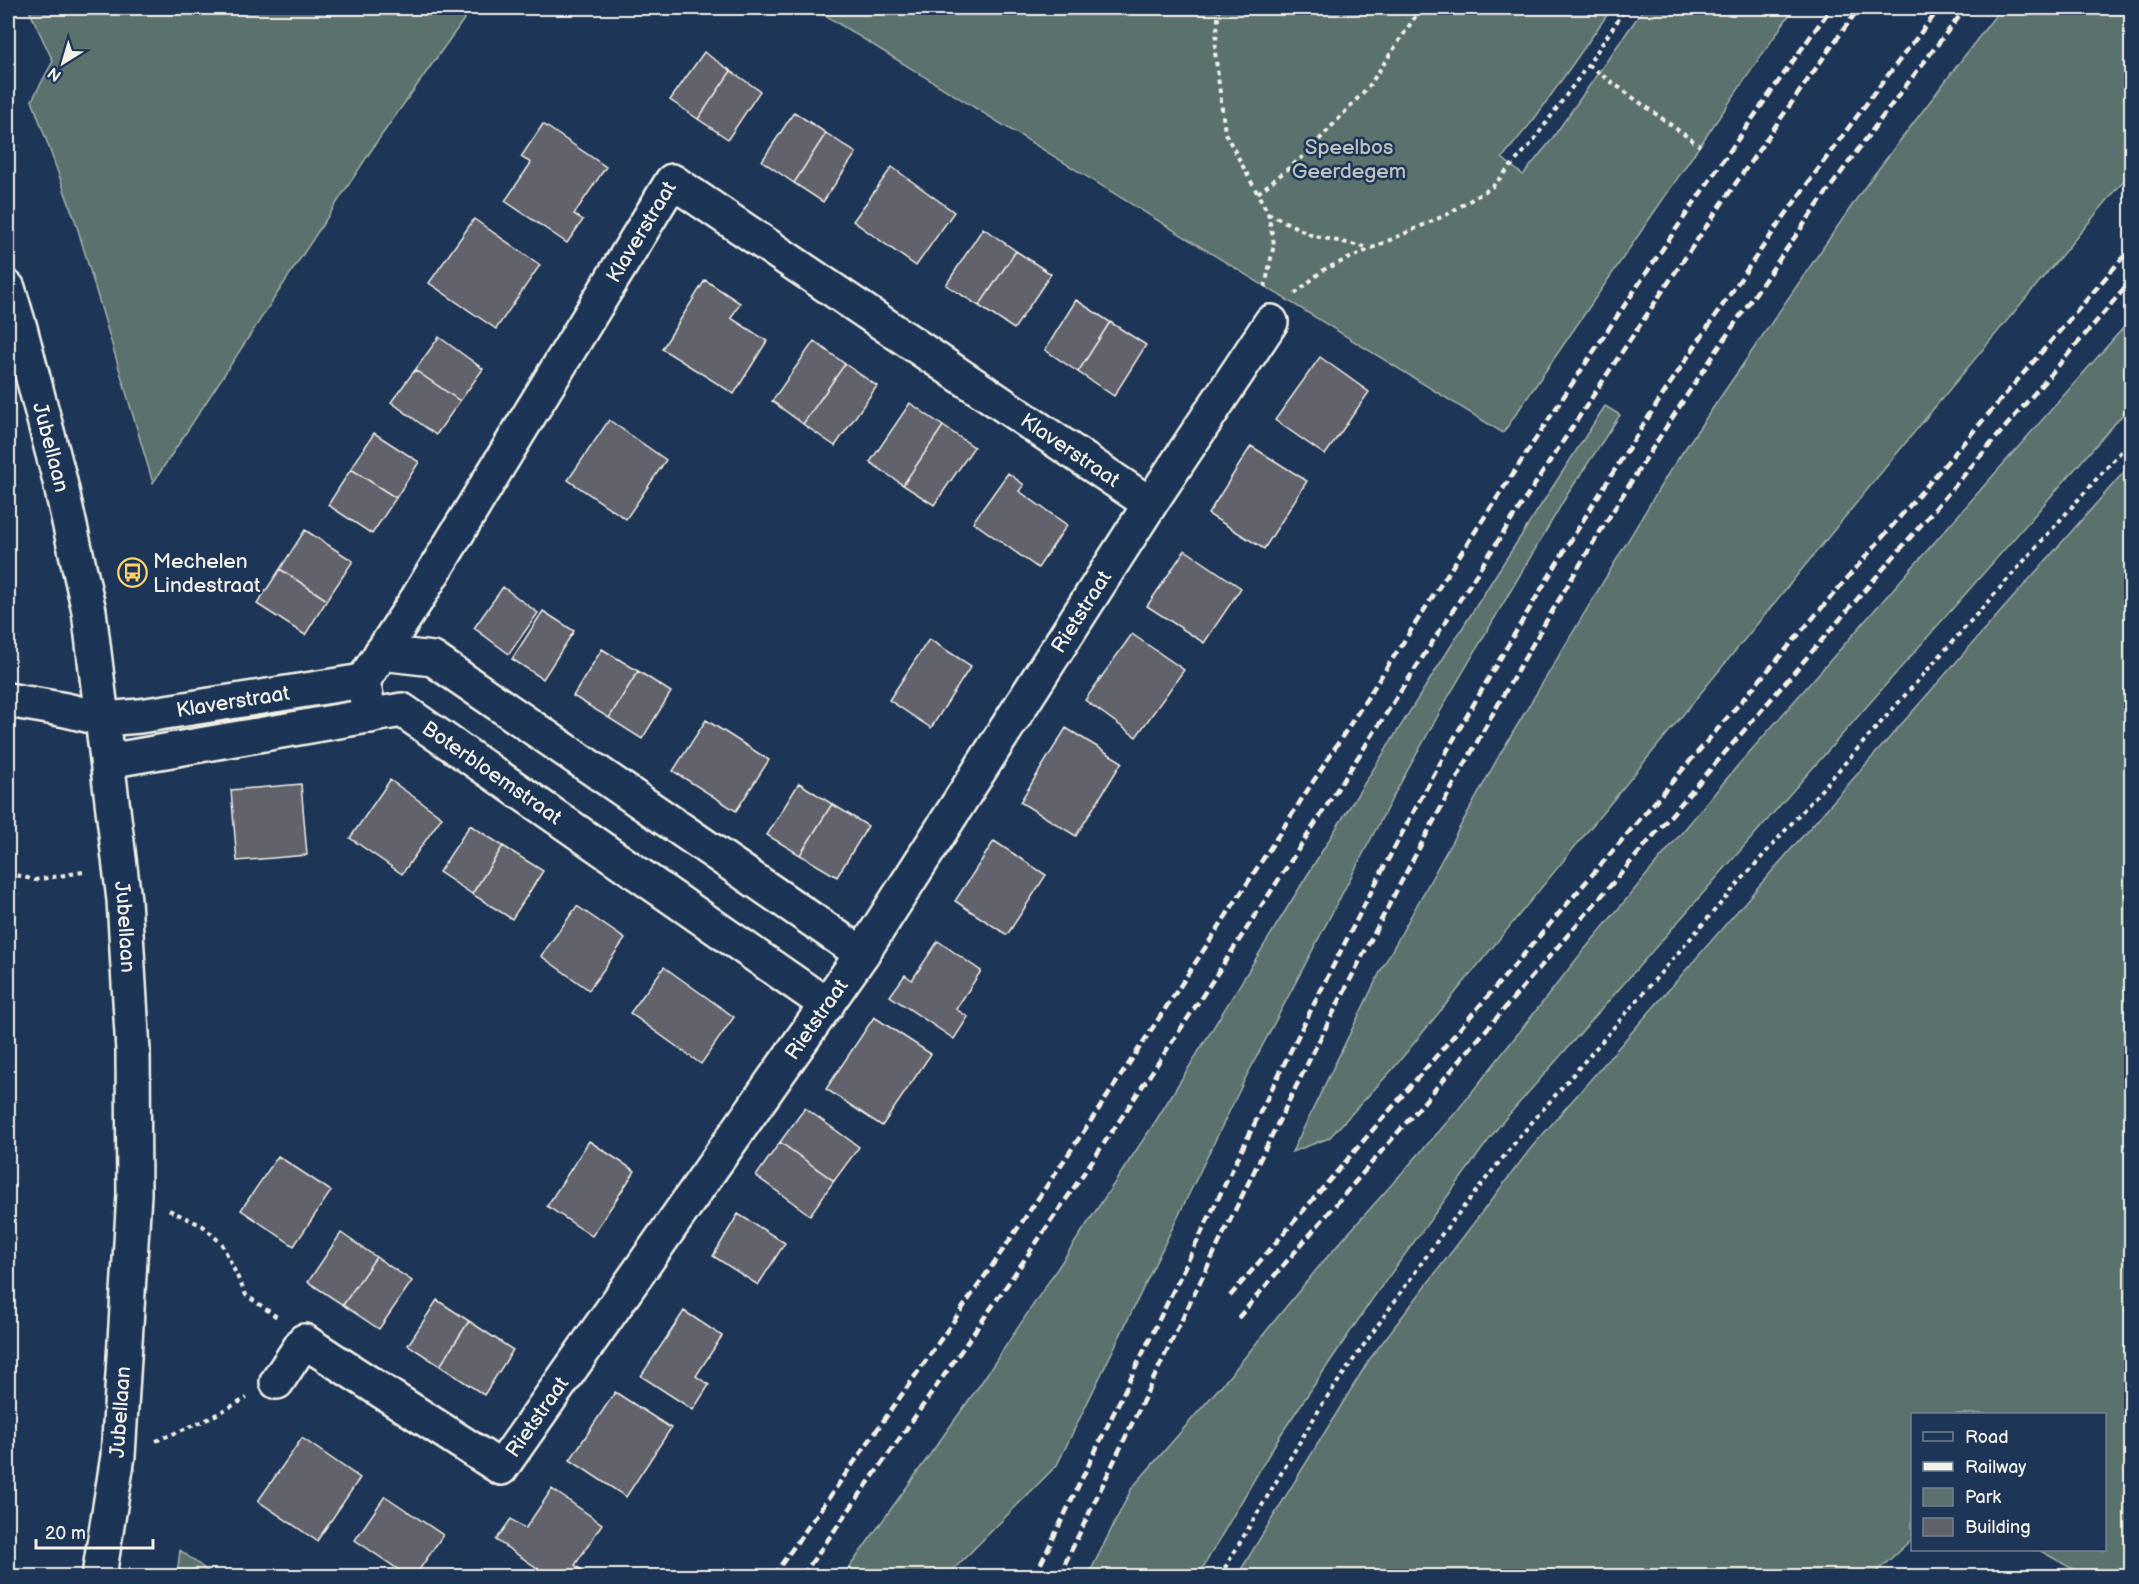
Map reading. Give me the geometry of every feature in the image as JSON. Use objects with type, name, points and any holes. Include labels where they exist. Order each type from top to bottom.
[{"type":"street","name":"Klaverstraat","points":[[8,700],[104,719],[140,716],[363,681],[417,599],[672,181],[1150,504]]},
{"type":"street","name":"Jubellaan","points":[[8,288],[59,477],[89,611],[104,719],[124,900],[133,1051],[134,1194],[118,1456],[99,1576]]},
{"type":"street","name":"Rietstraat","points":[[304,1341],[501,1468],[862,954],[1150,504],[1271,322]]},
{"type":"street","points":[[381,653],[433,659],[862,954]]},
{"type":"street","points":[[363,681],[370,716]]},
{"type":"street","name":"Boterbloemstraat","points":[[108,761],[402,710],[827,1005]]},
{"type":"street","points":[[277,1382],[304,1341]]},
{"type":"path","points":[[1219,8],[1215,52],[1225,133],[1268,213],[1274,244],[1263,298],[1271,322]]},
{"type":"path","points":[[1258,193],[1305,155],[1369,86],[1421,8]]},
{"type":"path","points":[[1271,322],[1290,299],[1323,270],[1448,214],[1492,187],[1531,144],[1588,66],[1626,8]]},
{"type":"path","points":[[1588,66],[1700,146]]},
{"type":"path","points":[[1268,213],[1311,235],[1370,248]]},
{"type":"path","points":[[1220,1576],[1323,1403],[1442,1234],[1521,1135],[1721,903],[2132,440]]},
{"type":"path","points":[[8,873],[35,880],[68,873],[120,869]]},
{"type":"path","points":[[134,1194],[203,1226],[222,1244],[246,1295],[273,1313],[304,1341]]},
{"type":"path","points":[[118,1456],[206,1420],[277,1382]]},
{"type":"green space","points":[[28,8],[472,8],[376,143],[153,483],[76,223],[32,100],[53,61]]},
{"type":"green space","name":"Speelbos Geerdegem","points":[[813,8],[1612,8],[1535,118],[1502,158],[1523,175],[1549,143],[1644,8],[1794,8],[1503,433]]},
{"type":"green space","points":[[2001,8],[2131,8],[2131,172],[1939,402],[1392,1070],[1329,1138],[1292,1152],[1380,972],[1500,754],[1669,472],[1864,188]]},
{"type":"green space","points":[[2131,319],[2131,405],[1499,1126],[1373,1298],[1279,1437],[1198,1576],[1088,1576],[1132,1488],[1232,1373],[1321,1264],[1457,1111],[1579,956],[1739,764]]},
{"type":"green space","points":[[1605,406],[1620,415],[1567,495],[1450,694],[1395,793],[1246,1077],[1057,1465],[947,1576],[843,1576],[979,1386],[1157,1119],[1337,827]]},
{"type":"green space","points":[[2131,464],[2131,1576],[2085,1576],[2041,1551],[2106,1551],[2106,1413],[1911,1413],[1911,1540],[1872,1576],[1237,1576],[1369,1360],[1531,1148]]},
{"type":"green space","points":[[180,1550],[214,1576],[177,1576]]},
{"type":"building","points":[[704,52],[731,71],[698,119],[670,100]]},
{"type":"building","points":[[731,71],[760,91],[728,139],[698,119]]},
{"type":"building","points":[[794,112],[826,133],[794,183],[762,161]]},
{"type":"building","points":[[543,124],[606,167],[574,214],[583,220],[567,243],[505,201],[531,163],[521,157]]},
{"type":"building","points":[[826,133],[856,153],[823,202],[794,183]]},
{"type":"building","points":[[892,167],[954,212],[916,266],[853,221]]},
{"type":"building","points":[[474,219],[540,265],[496,329],[429,283]]},
{"type":"building","points":[[983,228],[1016,251],[979,306],[946,285]]},
{"type":"building","points":[[1016,251],[1051,274],[1014,329],[979,306]]},
{"type":"building","points":[[705,280],[740,303],[731,318],[767,341],[734,394],[662,349]]},
{"type":"building","points":[[1076,300],[1110,322],[1078,372],[1045,350]]},
{"type":"building","points":[[1110,322],[1146,345],[1114,396],[1078,372]]},
{"type":"building","points":[[439,337],[483,369],[460,401],[415,370]]},
{"type":"building","points":[[814,341],[845,364],[803,424],[772,401]]},
{"type":"building","points":[[1320,357],[1369,392],[1325,455],[1275,420]]},
{"type":"building","points":[[845,364],[877,386],[835,446],[803,424]]},
{"type":"building","points":[[415,370],[460,401],[436,435],[391,402]]},
{"type":"building","points":[[910,403],[943,426],[903,485],[870,462]]},
{"type":"building","points":[[609,420],[666,460],[626,519],[568,480]]},
{"type":"building","points":[[943,426],[974,447],[934,505],[903,485]]},
{"type":"building","points":[[374,433],[419,462],[396,498],[351,469]]},
{"type":"building","points":[[1251,446],[1307,481],[1264,549],[1208,514]]},
{"type":"building","points":[[351,469],[396,498],[372,534],[328,505]]},
{"type":"building","points":[[1008,473],[1024,485],[1019,491],[1067,525],[1038,568],[973,522]]},
{"type":"building","points":[[305,530],[353,561],[327,600],[280,569]]},
{"type":"building","points":[[1185,550],[1241,588],[1204,643],[1147,606]]},
{"type":"building","points":[[280,569],[327,600],[305,635],[257,604]]},
{"type":"building","points":[[503,587],[538,613],[509,654],[474,628]]},
{"type":"building","points":[[543,611],[574,631],[543,679],[512,659]]},
{"type":"building","points":[[1132,634],[1184,670],[1136,737],[1085,700]]},
{"type":"building","points":[[929,639],[971,666],[931,728],[889,700]]},
{"type":"building","points":[[602,649],[638,671],[609,718],[573,696]]},
{"type":"building","points":[[638,671],[671,692],[642,739],[609,718]]},
{"type":"building","points":[[706,720],[769,760],[736,811],[673,771]]},
{"type":"building","points":[[1066,728],[1122,762],[1076,836],[1020,802]]},
{"type":"building","points":[[390,780],[442,817],[402,874],[350,838]]},
{"type":"building","points":[[799,783],[832,804],[800,855],[767,835]]},
{"type":"building","points":[[301,784],[307,855],[237,861],[231,790]]},
{"type":"building","points":[[832,804],[868,826],[837,877],[800,855]]},
{"type":"building","points":[[470,825],[503,846],[472,894],[439,872]]},
{"type":"building","points":[[994,841],[1046,875],[1007,935],[955,901]]},
{"type":"building","points":[[503,846],[543,871],[512,919],[472,894]]},
{"type":"building","points":[[577,906],[625,939],[589,990],[541,956]]},
{"type":"building","points":[[938,941],[981,971],[956,1009],[968,1017],[954,1039],[890,996],[905,975],[912,980]]},
{"type":"building","points":[[664,967],[734,1017],[701,1064],[630,1013]]},
{"type":"building","points":[[874,1017],[931,1054],[882,1126],[826,1089]]},
{"type":"building","points":[[805,1108],[859,1147],[834,1181],[780,1142]]},
{"type":"building","points":[[589,1141],[635,1171],[592,1236],[547,1206]]},
{"type":"building","points":[[780,1142],[834,1181],[810,1215],[756,1176]]},
{"type":"building","points":[[278,1156],[331,1191],[294,1246],[241,1210]]},
{"type":"building","points":[[738,1214],[785,1243],[758,1285],[713,1256]]},
{"type":"building","points":[[341,1233],[376,1257],[343,1305],[308,1282]]},
{"type":"building","points":[[376,1257],[412,1281],[379,1329],[343,1305]]},
{"type":"building","points":[[437,1300],[469,1321],[440,1366],[408,1345]]},
{"type":"building","points":[[684,1311],[722,1336],[696,1376],[709,1385],[693,1410],[641,1376]]},
{"type":"building","points":[[469,1321],[513,1350],[484,1395],[440,1366]]},
{"type":"building","points":[[615,1392],[671,1428],[626,1497],[570,1460]]},
{"type":"building","points":[[302,1438],[360,1478],[317,1541],[258,1501]]},
{"type":"building","points":[[552,1489],[602,1524],[575,1565],[587,1574],[586,1576],[549,1576],[496,1540],[511,1519],[525,1529]]},
{"type":"building","points":[[385,1496],[443,1535],[415,1576],[408,1576],[355,1540]]},
{"type":"railway","points":[[773,1576],[957,1316],[1092,1119],[1564,396],[1740,136],[1831,8]]},
{"type":"railway","points":[[802,1576],[980,1324],[1111,1133],[1677,269],[1859,8]]},
{"type":"railway","points":[[1035,1576],[1250,1133],[1378,878],[1514,634],[1686,359],[1747,269],[1874,94],[1940,8]]},
{"type":"railway","points":[[1059,1576],[1313,1053],[1420,846],[1531,648],[1587,553],[1706,366],[1833,184],[1966,8]]},
{"type":"railway","points":[[1230,1296],[2132,247]]},
{"type":"railway","points":[[1238,1318],[2132,280]]},
{"type":"place","name":"Mechelen Lindestraat","points":[[132,573]]}]
